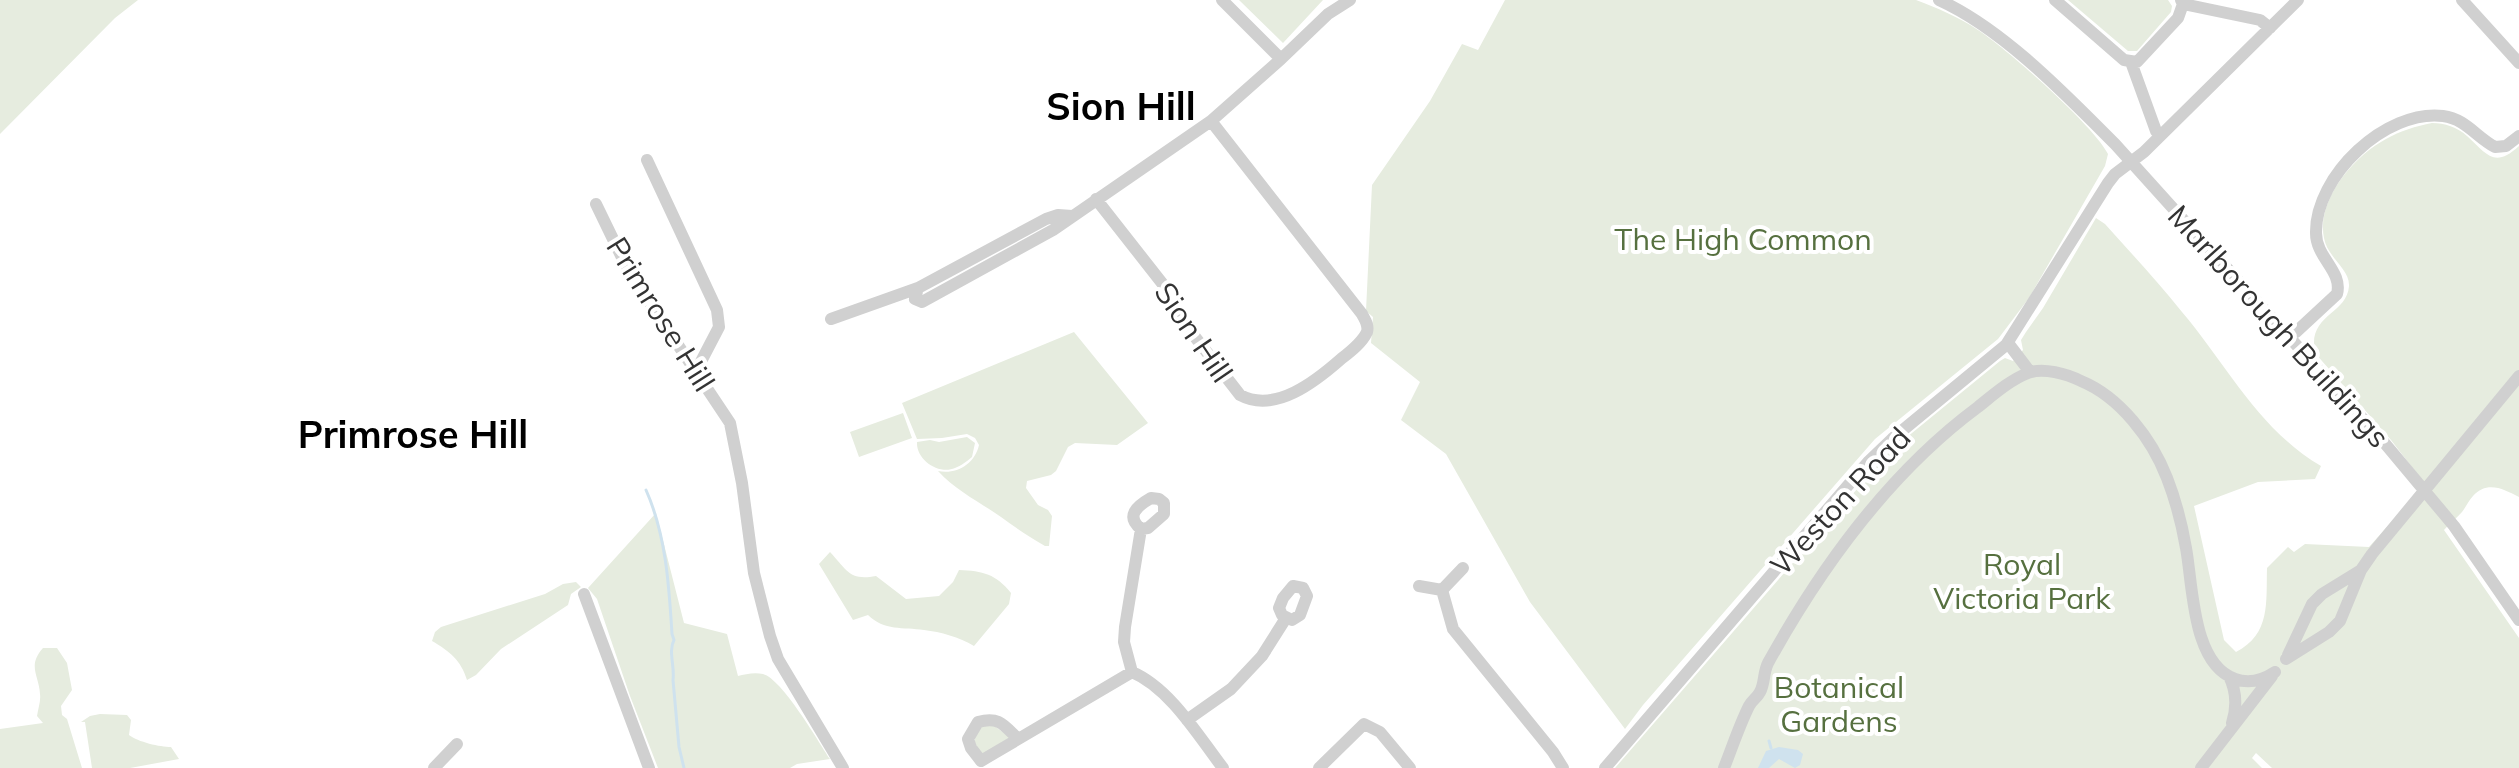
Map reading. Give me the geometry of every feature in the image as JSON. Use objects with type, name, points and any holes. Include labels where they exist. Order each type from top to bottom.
[{"type":"street","points":[[1222,0],[1281,59]]},
{"type":"street","points":[[831,319],[918,288],[915,299],[922,302],[1053,230],[1211,121],[1328,14],[1350,0]]},
{"type":"street","name":"Marlborough Buildings","points":[[1939,0],[1988,28],[2069,98],[2131,162],[2382,440],[2454,526],[2519,620]]},
{"type":"street","points":[[2055,0],[2124,60],[2131,62],[2143,57],[2178,18],[2182,2],[2260,20],[2270,28]]},
{"type":"street","name":"Weston Road","points":[[1605,768],[1869,461],[2008,343],[2100,193],[2115,174],[2160,136],[2298,0]]},
{"type":"street","points":[[2465,1],[2519,63]]},
{"type":"street","points":[[2131,62],[2160,136]]},
{"type":"street","points":[[2296,332],[2337,294],[2337,277],[2318,249],[2316,223],[2331,182],[2363,145],[2393,127],[2424,116],[2456,119],[2495,147],[2506,146],[2519,136]]},
{"type":"street","name":"Sion Hill","points":[[1096,199],[1169,292],[1171,306],[1240,395],[1253,400],[1276,399],[1318,378],[1353,350],[1366,334],[1367,324],[1211,121]]},
{"type":"street","points":[[647,160],[717,310],[719,327],[695,373]]},
{"type":"street","name":"Primrose Hill","points":[[596,204],[628,270],[730,423],[754,573],[770,636],[778,659],[843,768]]},
{"type":"street","points":[[2008,343],[2030,372]]},
{"type":"street","points":[[1724,768],[1749,705],[1760,692],[1766,667],[1819,580],[1854,532],[1935,440],[2000,390],[2030,372],[2058,374],[2096,388],[2127,415],[2156,454],[2179,516],[2199,632],[2213,660],[2234,685],[2236,711],[2227,736]]},
{"type":"street","points":[[2286,659],[2329,632],[2340,621],[2361,570],[2519,376]]},
{"type":"street","points":[[1141,529],[1124,642],[1132,672],[1148,680],[1187,720],[1223,768]]},
{"type":"street","points":[[1442,590],[1463,568]]},
{"type":"street","points":[[2201,768],[2286,659],[2312,604],[2322,594],[2361,570]]},
{"type":"street","points":[[1419,586],[1442,590]]},
{"type":"street","points":[[1442,590],[1453,629],[1563,768]]},
{"type":"street","points":[[584,594],[649,768]]},
{"type":"street","points":[[1187,720],[1231,689],[1262,656],[1286,618]]},
{"type":"street","points":[[1018,739],[1132,672]]},
{"type":"street","points":[[2229,676],[2255,681],[2275,672]]},
{"type":"street","points":[[1319,768],[1362,720],[1380,732],[1410,768]]},
{"type":"street","points":[[434,768],[449,747]]},
{"type":"green space","points":[[0,0],[138,0],[115,18],[0,134]]},
{"type":"green space","points":[[1239,0],[1323,0],[1283,43]]},
{"type":"green space","name":"The High Common","points":[[1505,0],[1916,0],[1963,21],[2008,53],[2086,125],[2108,154],[2105,166],[2029,298],[1998,339],[1875,439],[1625,729],[1530,602],[1446,454],[1401,420],[1420,382],[1371,343],[1373,317],[1366,311],[1372,185],[1430,101],[1462,44],[1478,50]]},
{"type":"green space","points":[[2068,0],[2168,0],[2172,6],[2171,12],[2137,51],[2128,51]]},
{"type":"green space","name":"Royal Victoria Park","points":[[2432,123],[2459,130],[2486,153],[2497,158],[2519,146],[2519,497],[2502,489],[2484,488],[2473,496],[2444,530],[2519,638],[2519,768],[2272,768],[2256,753],[2252,758],[2262,768],[1615,768],[1890,451],[2000,361],[2005,358],[2013,361],[2023,350],[2021,340],[2096,218],[2105,224],[2173,301],[2279,434],[2321,466],[2315,479],[2258,482],[2194,506],[2224,640],[2236,652],[2247,645],[2261,626],[2264,616],[2267,568],[2288,547],[2294,552],[2305,544],[2369,547],[2425,484],[2315,353],[2314,340],[2322,322],[2347,296],[2349,286],[2346,274],[2329,251],[2324,238],[2323,224],[2332,194],[2350,168],[2374,147],[2402,131]]},
{"type":"green space","points":[[1074,332],[1148,423],[1117,445],[1075,443],[1068,447],[1051,475],[1027,481],[1026,488],[1038,505],[1052,516],[1049,546],[1045,546],[960,490],[938,471],[958,470],[969,463],[979,445],[975,438],[967,434],[917,439],[902,403]]},
{"type":"green space","points":[[903,413],[912,438],[859,457],[850,432]]},
{"type":"green space","points":[[967,437],[975,443],[972,457],[949,470],[936,468],[924,460],[918,449],[917,442]]},
{"type":"green space","points":[[656,513],[684,623],[727,634],[738,676],[757,673],[771,678],[789,698],[830,759],[790,768],[658,768],[597,599],[588,588]]},
{"type":"green space","points":[[830,552],[849,573],[860,577],[876,576],[906,599],[939,596],[953,582],[959,570],[994,578],[1011,593],[1009,604],[974,646],[937,632],[887,626],[868,615],[853,620],[819,564]]},
{"type":"green space","points":[[576,582],[581,587],[571,594],[568,605],[501,649],[467,680],[454,657],[432,641],[441,627]]},
{"type":"green space","points":[[43,648],[57,648],[67,663],[72,690],[61,706],[62,715],[67,719],[82,768],[0,768],[0,729],[43,723],[37,716],[40,697],[35,665]]},
{"type":"green space","points":[[100,714],[127,715],[131,720],[129,735],[149,744],[171,747],[179,759],[130,768],[92,768],[85,722],[81,722]]},
{"type":"green space","points":[[990,723],[1011,738],[982,756],[975,736],[979,728]]},
{"type":"water","points":[[1779,747],[1798,750],[1803,754],[1800,765],[1795,768],[1779,759],[1769,768],[1758,768],[1766,751]]},
{"type":"waterway","points":[[646,490],[658,525],[665,560],[674,640],[673,680],[679,747],[684,768]]},
{"type":"waterway","points":[[1769,741],[1771,748]]},
{"type":"district","name":"Sion Hill","points":[[1121,106]]},
{"type":"district","name":"Primrose Hill","points":[[413,434]]},
{"type":"park label","name":"Botanical Gardens","points":[[1839,704]]}]
